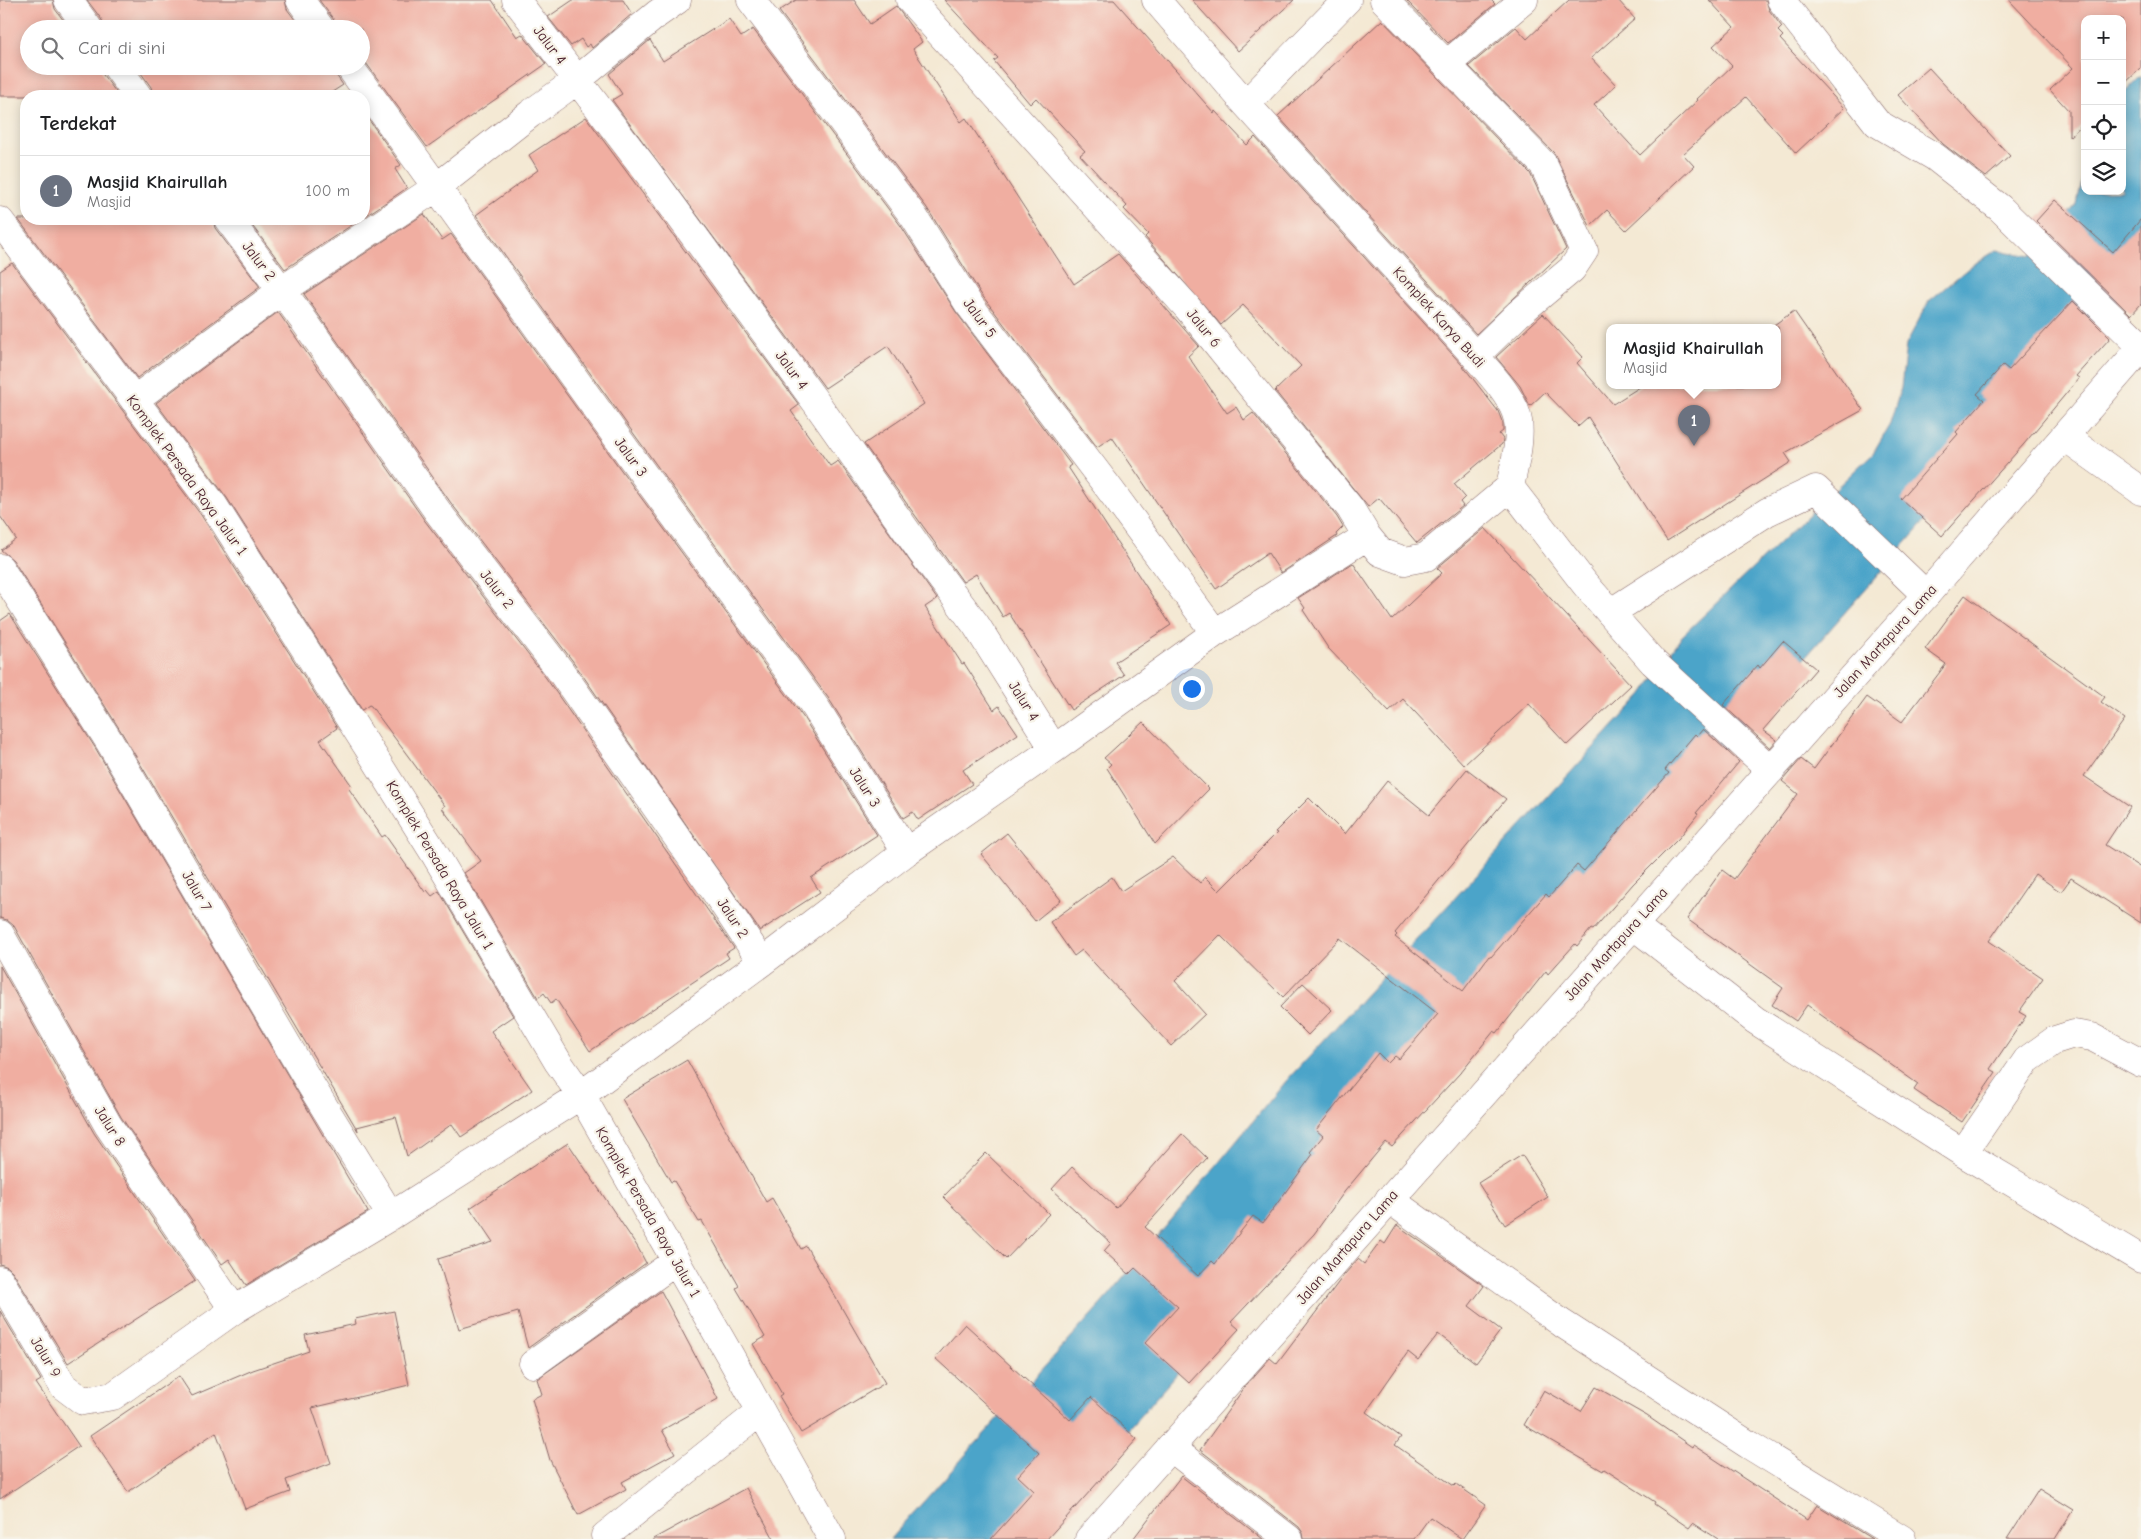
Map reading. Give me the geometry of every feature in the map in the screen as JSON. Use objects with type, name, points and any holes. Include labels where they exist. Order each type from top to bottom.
[{"type":"street","points":[[68,0],[82,20]]},
{"type":"street","points":[[300,0],[314,20]]},
{"type":"street","name":"Jalur 4","points":[[516,0],[576,81],[646,170],[976,625],[1054,749]]},
{"type":"street","points":[[134,400],[282,291],[437,187],[530,114],[576,81],[657,14],[677,0]]},
{"type":"street","name":"Jalur 5","points":[[751,0],[914,217],[968,303],[1111,491],[1215,633]]},
{"type":"street","name":"Jalur 6","points":[[910,0],[1187,307],[1350,508],[1367,536],[1380,552],[1405,561],[1426,556],[1510,487]]},
{"type":"street","name":"Komplek Karya Budi","points":[[1156,0],[1246,104],[1475,356],[1506,395],[1518,420],[1516,455],[1510,487]]},
{"type":"street","points":[[1246,104],[1347,0]]},
{"type":"street","points":[[1384,0],[1543,164],[1584,251],[1572,269],[1518,314],[1475,356]]},
{"type":"street","points":[[1447,64],[1524,0]]},
{"type":"street","points":[[1780,0],[1877,123],[1935,157],[2000,208],[2135,340]]},
{"type":"street","points":[[123,75],[134,90]]},
{"type":"street","name":"Jalur 3","points":[[356,75],[366,90]]},
{"type":"street","name":"Jalur 3","points":[[370,95],[647,479],[816,708],[906,852]]},
{"type":"street","name":"Komplek Persada Raya Jalur 1","points":[[0,221],[214,506],[367,746],[436,856],[558,1062],[582,1095],[761,1411],[830,1538]]},
{"type":"street","name":"Jalur 2","points":[[232,225],[282,291],[438,512],[559,669],[712,887],[762,962]]},
{"type":"street","name":"Jalan Martapura Lama","points":[[1089,1539],[2065,437],[2135,340]]},
{"type":"street","points":[[2065,437],[2141,491]]},
{"type":"street","points":[[1510,487],[1585,584],[1653,662],[1771,770]]},
{"type":"street","points":[[1610,613],[1767,512],[1816,489],[1894,562],[1926,595]]},
{"type":"street","points":[[234,1310],[391,1216],[582,1095],[762,962],[906,852],[1054,749],[1215,633],[1367,536]]},
{"type":"street","name":"Jalur 7","points":[[3,580],[108,741],[312,1087],[391,1216]]},
{"type":"street","points":[[1633,925],[1755,1020],[1963,1153],[2141,1259]]},
{"type":"street","name":"Jalur 8","points":[[0,934],[108,1125],[234,1310]]},
{"type":"street","points":[[1963,1153],[2027,1060],[2056,1040],[2074,1034],[2092,1037],[2141,1063]]},
{"type":"street","points":[[1389,1199],[1563,1324],[1749,1445],[1902,1539]]},
{"type":"street","points":[[533,1364],[676,1261]]},
{"type":"street","name":"Jalur 9","points":[[0,1280],[63,1386],[83,1401],[113,1396],[234,1310]]},
{"type":"street","points":[[605,1536],[761,1411]]},
{"type":"street","points":[[1170,1448],[1289,1539]]},
{"type":"water","points":[[2141,76],[2141,275],[1032,1539],[890,1539],[1110,1294],[1287,1080],[1643,694],[1682,636],[1873,453],[1890,424],[1901,388],[1906,344],[1929,301],[1971,266],[1997,250],[2031,256],[2077,204],[2081,184],[2081,195],[2126,195],[2126,91]]},
{"type":"building","points":[[0,0],[53,0],[55,9],[63,20],[20,20],[20,75],[103,75],[114,90],[20,90],[20,96],[0,96]]},
{"type":"building","points":[[87,0],[285,0],[287,9],[295,20],[102,20]]},
{"type":"building","points":[[319,0],[492,0],[517,37],[522,34],[546,64],[427,147],[370,68],[370,20],[334,20]]},
{"type":"building","points":[[573,0],[623,0],[632,14],[592,48],[590,44],[586,47],[581,39],[571,46],[548,17]]},
{"type":"building","points":[[796,0],[854,0],[870,24],[896,6],[922,42],[913,49],[961,122],[966,118],[1074,284],[1118,254],[1199,346],[1188,356],[1227,413],[1236,407],[1244,420],[1253,413],[1337,517],[1343,527],[1336,534],[1337,536],[1281,573],[1268,553],[1216,589],[1112,437],[1097,447],[981,294],[927,208],[779,11]]},
{"type":"building","points":[[944,0],[1114,0],[1214,113],[1215,111],[1247,145],[1255,137],[1463,366],[1498,411],[1503,424],[1503,431],[1499,434],[1503,439],[1502,444],[1454,484],[1465,497],[1460,502],[1463,506],[1417,543],[1379,498],[1368,507],[1275,391],[1301,366],[1243,305],[1221,325],[1145,237],[1148,234],[1124,209],[1127,206],[1080,155],[1085,151],[1036,98],[1030,104],[994,61],[998,58]]},
{"type":"building","points":[[1192,0],[1294,0],[1238,51]]},
{"type":"building","points":[[1406,0],[1491,0],[1495,4],[1448,43]]},
{"type":"building","points":[[1569,0],[1618,0],[1635,19],[1591,58],[1616,85],[1594,105],[1640,155],[1732,66],[1713,46],[1734,27],[1709,0],[1766,0],[1769,10],[1782,27],[1778,31],[1783,36],[1780,39],[1844,108],[1796,153],[1746,97],[1683,154],[1694,166],[1626,230],[1607,210],[1590,226],[1554,153],[1469,66],[1516,27],[1527,39]]},
{"type":"building","points":[[2009,0],[2141,0],[2141,68],[2126,82],[2126,15],[2081,15],[2081,126],[2069,137],[2069,111],[2050,90],[2073,68]]},
{"type":"building","points":[[729,19],[741,37],[753,29],[901,226],[956,312],[1071,465],[1068,467],[1171,625],[1115,662],[1124,675],[1071,710],[1009,613],[1003,617],[976,574],[963,582],[864,444],[924,404],[888,346],[825,388],[612,100],[622,94],[609,74],[650,40],[663,61]]},
{"type":"building","points":[[1382,20],[1530,173],[1566,249],[1476,334],[1278,116]]},
{"type":"building","points":[[1929,68],[2010,156],[1986,177],[1943,144],[1898,95]]},
{"type":"building","points":[[142,75],[336,75],[343,85],[335,90],[152,90]]},
{"type":"building","points":[[586,117],[799,405],[791,411],[830,466],[838,461],[937,599],[925,607],[994,710],[999,706],[1018,734],[963,770],[972,784],[918,820],[913,812],[903,818],[829,699],[660,470],[476,215],[538,170],[529,155]]},
{"type":"building","points":[[370,121],[401,165],[395,169],[407,188],[370,213]]},
{"type":"building","points":[[2055,200],[2113,252],[2141,219],[2141,304],[2131,315],[2036,221]]},
{"type":"building","points":[[424,214],[442,240],[451,234],[634,488],[803,717],[877,835],[811,878],[820,892],[760,931],[572,660],[451,503],[304,294]]},
{"type":"building","points":[[22,225],[214,225],[260,287],[137,378]]},
{"type":"building","points":[[252,225],[352,225],[285,269]]},
{"type":"building","points":[[12,263],[201,515],[337,728],[320,740],[352,786],[349,789],[382,837],[385,835],[425,892],[427,890],[432,896],[439,891],[513,1016],[491,1031],[532,1090],[461,1137],[452,1124],[407,1156],[396,1117],[357,1127],[358,1131],[122,733],[13,560],[1,550],[16,539],[0,516],[0,271]]},
{"type":"building","points":[[2073,301],[2110,338],[2076,376],[2079,378],[2024,444],[1942,536],[1901,499],[1958,434],[1956,432],[1984,400],[1977,394],[2003,365],[2009,370]]},
{"type":"building","points":[[1794,311],[1863,410],[1785,453],[1791,462],[1667,541],[1588,417],[1578,426],[1545,392],[1530,406],[1520,386],[1496,357],[1543,314],[1583,357],[1577,363],[1613,404],[1637,389],[1781,389],[1781,324],[1775,324]]},
{"type":"building","points":[[278,312],[425,521],[546,678],[734,948],[726,953],[729,958],[590,1051],[556,999],[551,1003],[544,993],[538,998],[464,873],[481,861],[442,808],[445,806],[371,706],[369,705],[362,710],[227,498],[156,403]]},
{"type":"building","points":[[1485,528],[1631,685],[1567,745],[1529,704],[1464,765],[1403,699],[1389,712],[1328,648],[1303,610],[1305,608],[1298,598],[1353,563],[1392,620],[1442,573],[1437,568]]},
{"type":"building","points":[[1965,595],[2105,697],[2101,702],[2125,719],[2084,776],[2130,807],[2105,845],[2141,868],[2141,923],[2071,878],[2061,892],[2035,874],[1989,941],[2043,978],[2019,1012],[2026,1016],[1990,1069],[1996,1072],[1962,1122],[1914,1090],[1918,1084],[1807,1005],[1796,1021],[1772,1005],[1783,988],[1687,919],[1722,870],[1734,879],[1798,794],[1782,781],[1801,759],[1814,769],[1867,697],[1902,722],[1946,664],[1925,649]]},
{"type":"building","points":[[10,614],[96,749],[368,1212],[246,1285],[229,1259],[222,1264],[121,1117],[14,926],[7,920],[0,918],[0,621]]},
{"type":"building","points":[[1783,641],[1816,669],[1763,730],[1777,740],[1770,748],[1723,705],[1758,665],[1760,668]]},
{"type":"building","points":[[1143,722],[1209,789],[1155,844],[1107,768],[1111,764],[1104,758]]},
{"type":"building","points":[[1703,729],[1739,762],[1696,813],[1698,814],[1679,838],[1633,884],[1577,946],[1575,944],[1548,974],[1546,971],[1497,1033],[1494,1031],[1460,1073],[1392,1147],[1386,1142],[1345,1191],[1314,1234],[1231,1322],[1239,1329],[1189,1383],[1145,1343],[1178,1307],[1135,1268],[1129,1274],[1104,1251],[1111,1243],[1052,1189],[1072,1167],[1116,1208],[1182,1134],[1207,1158],[1145,1227],[1198,1276],[1212,1261],[1215,1264],[1253,1216],[1263,1223],[1313,1154],[1310,1152],[1323,1136],[1316,1130],[1378,1053],[1388,1063],[1395,1056],[1399,1059],[1438,1014],[1340,938],[1283,997],[1220,935],[1175,981],[1205,1014],[1171,1046],[1082,950],[1074,956],[1050,922],[1112,877],[1121,891],[1173,857],[1200,883],[1205,877],[1219,891],[1309,798],[1345,834],[1387,781],[1429,815],[1467,769],[1506,799],[1395,933],[1397,935],[1395,937],[1463,991],[1489,956],[1491,957],[1546,894],[1549,897],[1577,865],[1584,871],[1669,773],[1665,770],[1695,734],[1697,736]]},
{"type":"building","points":[[1007,833],[1061,900],[1035,921],[981,854]]},
{"type":"building","points":[[0,966],[94,1133],[195,1281],[68,1363],[13,1272],[8,1267],[0,1264]]},
{"type":"building","points":[[1303,983],[1332,1010],[1308,1035],[1280,1007]]},
{"type":"building","points":[[687,1060],[766,1202],[772,1198],[801,1249],[806,1246],[885,1383],[801,1433],[779,1396],[782,1394],[753,1344],[765,1337],[736,1288],[739,1286],[702,1221],[699,1222],[674,1181],[671,1182],[622,1099]]},
{"type":"building","points":[[568,1143],[637,1246],[646,1263],[528,1348],[518,1312],[459,1329],[438,1259],[493,1242],[470,1208]]},
{"type":"building","points":[[986,1153],[1049,1214],[1006,1259],[943,1197]]},
{"type":"building","points":[[1522,1155],[1548,1197],[1505,1225],[1478,1183]]},
{"type":"building","points":[[1397,1225],[1484,1286],[1469,1306],[1501,1330],[1476,1363],[1438,1334],[1418,1360],[1408,1352],[1366,1412],[1401,1437],[1395,1445],[1454,1486],[1456,1484],[1486,1505],[1462,1539],[1430,1517],[1414,1539],[1304,1539],[1299,1527],[1200,1450],[1247,1384],[1270,1358],[1277,1364],[1344,1275],[1358,1259],[1364,1264],[1381,1241],[1385,1244]]},
{"type":"building","points":[[661,1291],[718,1399],[662,1430],[675,1453],[622,1482],[626,1489],[578,1515],[550,1460],[532,1399],[542,1394],[537,1379]]},
{"type":"building","points":[[0,1311],[41,1380],[36,1383],[79,1446],[0,1499]]},
{"type":"building","points":[[394,1311],[409,1385],[312,1408],[331,1463],[286,1480],[290,1492],[245,1509],[216,1432],[128,1492],[90,1436],[179,1376],[192,1396],[253,1370],[309,1351],[305,1335],[356,1324],[355,1319]]},
{"type":"building","points":[[965,1324],[1070,1420],[1091,1397],[1137,1439],[1047,1539],[991,1539],[1034,1491],[1018,1476],[1039,1453],[935,1358]]},
{"type":"building","points":[[1596,1387],[1647,1416],[1807,1520],[1817,1505],[1872,1539],[1718,1539],[1693,1523],[1689,1528],[1654,1504],[1655,1502],[1604,1469],[1603,1471],[1524,1425],[1544,1390],[1581,1411]]},
{"type":"building","points":[[1181,1476],[1263,1539],[1133,1539]]},
{"type":"building","points":[[746,1488],[774,1539],[653,1539]]},
{"type":"building","points":[[2039,1489],[2073,1510],[2055,1539],[2007,1539]]},
{"type":"place","name":"Masjid Khairullah","points":[[1694,446]]}]
